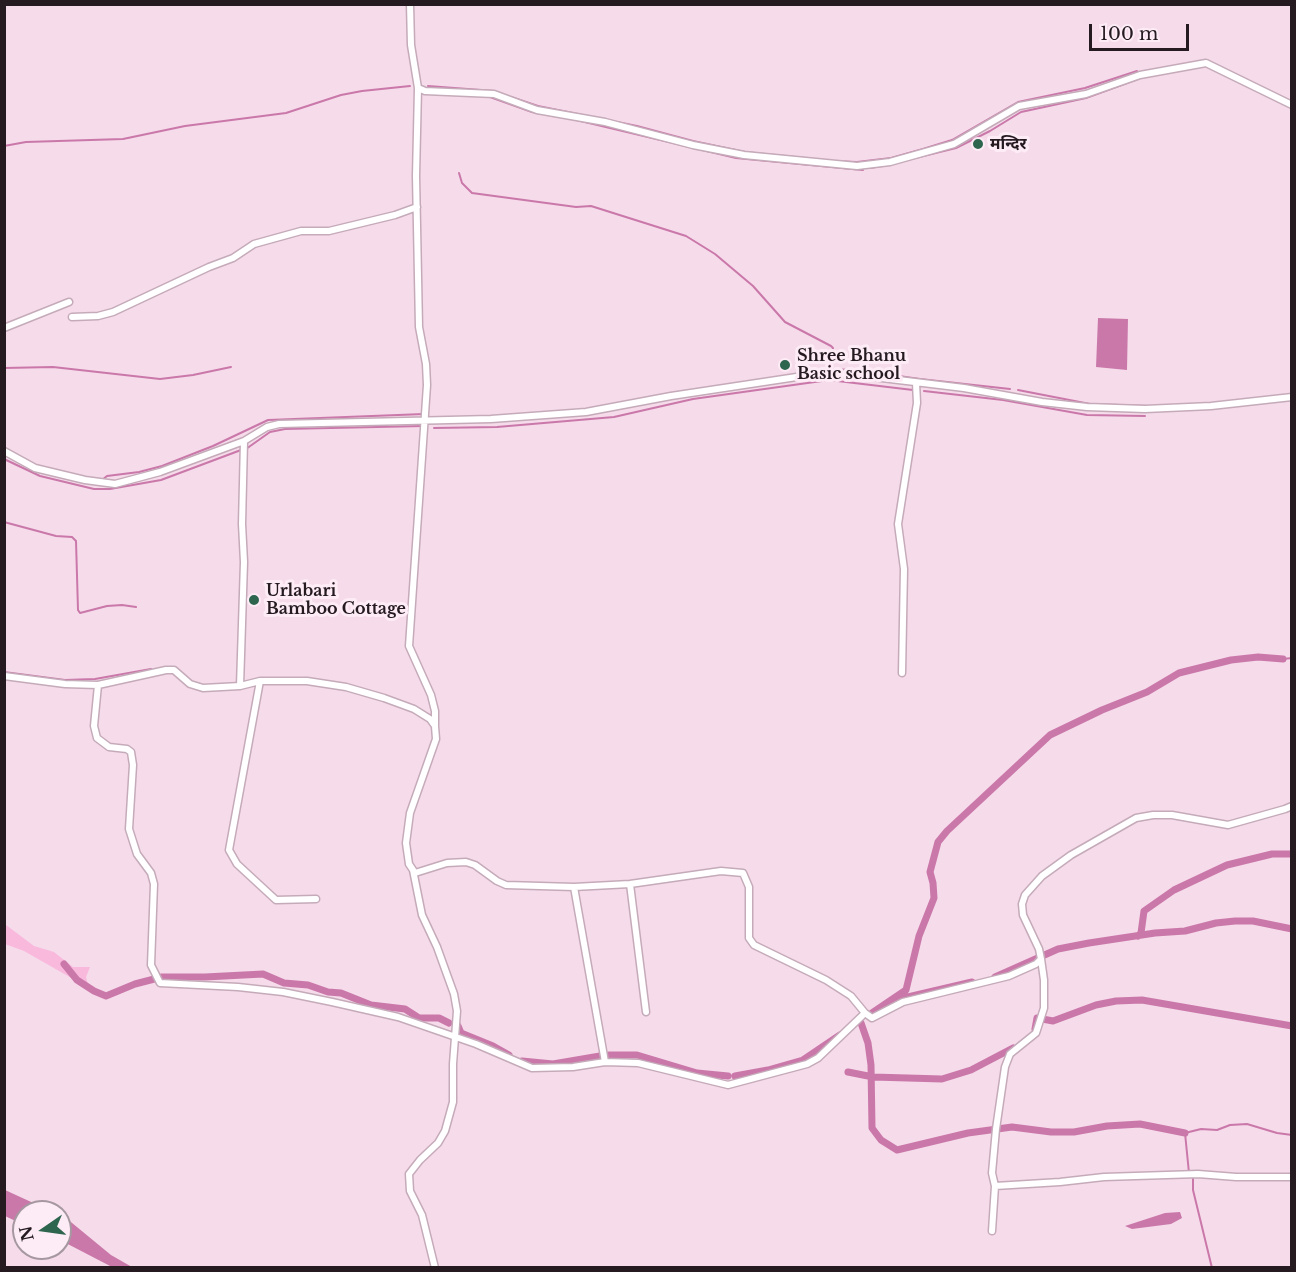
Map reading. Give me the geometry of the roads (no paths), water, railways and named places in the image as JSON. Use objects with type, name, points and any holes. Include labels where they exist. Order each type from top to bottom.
[{"type":"street","points":[[410,4],[411,45],[418,87],[418,327],[427,384],[409,646],[431,694],[435,711],[436,739],[417,793],[408,830],[407,855],[413,870],[422,915],[437,947],[454,994],[457,1011],[453,1102],[445,1131],[438,1143],[409,1174],[410,1191],[422,1215],[435,1268]]},
{"type":"street","points":[[418,87],[425,91],[494,94],[537,110],[605,122],[693,145],[744,155],[857,166],[890,162],[954,144],[1019,106],[1086,94],[1140,75],[1206,63],[1292,105]]},
{"type":"street","points":[[72,317],[98,316],[113,312],[208,267],[233,258],[254,244],[301,231],[329,231],[348,227],[417,207]]},
{"type":"street","points":[[4,328],[69,302]]},
{"type":"street","points":[[4,451],[35,468],[85,480],[115,484],[160,472],[244,441],[267,427],[279,424],[425,422],[586,412],[671,396],[823,373],[964,388],[1042,402],[1087,407],[1145,409],[1211,406],[1292,397]]},
{"type":"street","points":[[902,673],[904,569],[898,525],[917,403],[916,383]]},
{"type":"street","points":[[240,686],[244,562],[242,524],[244,441]]},
{"type":"street","points":[[4,676],[65,684],[98,685],[174,670],[196,687],[203,688],[240,686],[260,681],[307,681],[346,687],[414,709],[430,719],[435,726]]},
{"type":"street","points":[[260,681],[230,850],[237,864],[276,900],[316,899]]},
{"type":"street","points":[[98,685],[94,726],[97,738],[109,747],[127,749],[131,752],[133,765],[129,829],[137,854],[151,873],[154,884],[151,965],[158,981],[162,984],[238,987],[283,992],[398,1017],[455,1036],[532,1068],[573,1067],[605,1062],[638,1063],[728,1085],[807,1064],[818,1058],[866,1013]]},
{"type":"street","points":[[992,1231],[995,1186],[992,1173],[993,1156],[1005,1067],[1010,1054],[1036,1032],[1044,1008],[1043,970],[1038,962],[1039,949],[1023,915],[1022,904],[1025,895],[1042,876],[1071,855],[1136,818],[1153,814],[1172,815],[1228,825],[1292,806]]},
{"type":"street","points":[[413,870],[415,873],[447,862],[466,862],[475,865],[506,885],[574,886],[630,884],[721,871],[743,873],[749,887],[749,938],[754,945],[826,980],[851,996],[866,1013],[874,1018],[903,1002],[994,981],[1038,962]]},
{"type":"street","points":[[630,884],[646,1012]]},
{"type":"street","points":[[574,886],[605,1062]]},
{"type":"street","points":[[995,1186],[1104,1177],[1198,1174],[1292,1177]]},
{"type":"waterway","points":[[833,161],[857,162],[891,158],[923,149],[952,140],[1018,102],[1085,88],[1137,71]]},
{"type":"waterway","points":[[899,162],[956,148],[1021,112],[1086,98],[1138,79]]},
{"type":"waterway","points":[[4,146],[26,142],[123,139],[185,126],[286,113],[341,95],[410,86]]},
{"type":"waterway","points":[[428,86],[494,91]]},
{"type":"waterway","points":[[442,95],[458,95]]},
{"type":"waterway","points":[[490,97],[542,114]]},
{"type":"waterway","points":[[511,97],[538,106],[637,126],[745,152],[825,160]]},
{"type":"waterway","points":[[568,118],[736,158],[863,170]]},
{"type":"waterway","points":[[870,168],[882,166]]},
{"type":"waterway","points":[[459,173],[462,183],[472,193],[576,207],[591,206],[686,236],[715,254],[753,286],[785,322],[831,346],[833,348],[830,367]]},
{"type":"waterway","points":[[4,368],[53,367],[160,379],[231,367]]},
{"type":"waterway","points":[[800,373],[828,369],[856,370],[1010,389]]},
{"type":"waterway","points":[[434,428],[497,427],[614,417],[693,399],[829,380],[913,390]]},
{"type":"waterway","points":[[1018,390],[1090,404],[1148,406]]},
{"type":"waterway","points":[[924,391],[1003,400],[1087,415],[1145,416]]},
{"type":"waterway","points":[[102,480],[107,476],[162,466],[213,446],[268,420],[424,414]]},
{"type":"waterway","points":[[246,449],[270,432],[285,429],[423,426]]},
{"type":"waterway","points":[[4,459],[40,476],[94,489],[110,489],[161,480],[241,450]]},
{"type":"waterway","points":[[4,522],[56,536],[72,537],[76,541],[78,610],[80,613],[107,606],[136,607]]},
{"type":"waterway","points":[[872,1013],[906,990],[919,936],[934,898],[930,872],[938,842],[1050,735],[1147,692],[1179,673],[1231,660],[1258,657],[1283,659]]},
{"type":"waterway","points":[[1283,659],[1292,658]]},
{"type":"waterway","points":[[4,672],[65,680],[95,679],[151,669]]},
{"type":"waterway","points":[[1138,936],[1141,933],[1144,911],[1174,890],[1227,865],[1272,854],[1292,854]]},
{"type":"waterway","points":[[995,977],[1058,949],[1089,943],[1185,931],[1235,921],[1253,921],[1292,929]]},
{"type":"waterway","points":[[64,964],[77,980],[106,996],[135,984],[162,977],[263,974],[284,983],[308,985],[328,992],[341,993],[371,1005],[405,1009],[419,1018],[439,1018],[449,1023]]},
{"type":"waterway","points":[[895,1000],[972,982]]},
{"type":"waterway","points":[[1035,1029],[1037,1018],[1053,1021],[1096,1005],[1116,1001],[1142,1000],[1292,1026]]},
{"type":"waterway","points":[[861,1023],[868,1043],[871,1065],[872,1128],[881,1140],[897,1150],[968,1133],[1012,1127],[1051,1132],[1074,1132],[1107,1126],[1140,1124],[1185,1133]]},
{"type":"waterway","points":[[458,1026],[461,1033],[509,1055]]},
{"type":"waterway","points":[[735,1076],[803,1060],[840,1035]]},
{"type":"waterway","points":[[848,1072],[873,1077],[942,1079],[971,1070],[1013,1048]]},
{"type":"waterway","points":[[609,1055],[637,1055],[697,1073],[728,1076]]},
{"type":"waterway","points":[[522,1061],[553,1064],[600,1056]]},
{"type":"waterway","points":[[1212,1268],[1193,1190],[1193,1178],[1189,1173],[1185,1133],[1247,1124],[1292,1135]]},
{"type":"place","name":"मन्दिर","points":[[978,144]]},
{"type":"place","name":"Shree Bhanu Basic school","points":[[785,365]]},
{"type":"place","name":"Urlabari Bamboo Cottage","points":[[254,600]]}]
